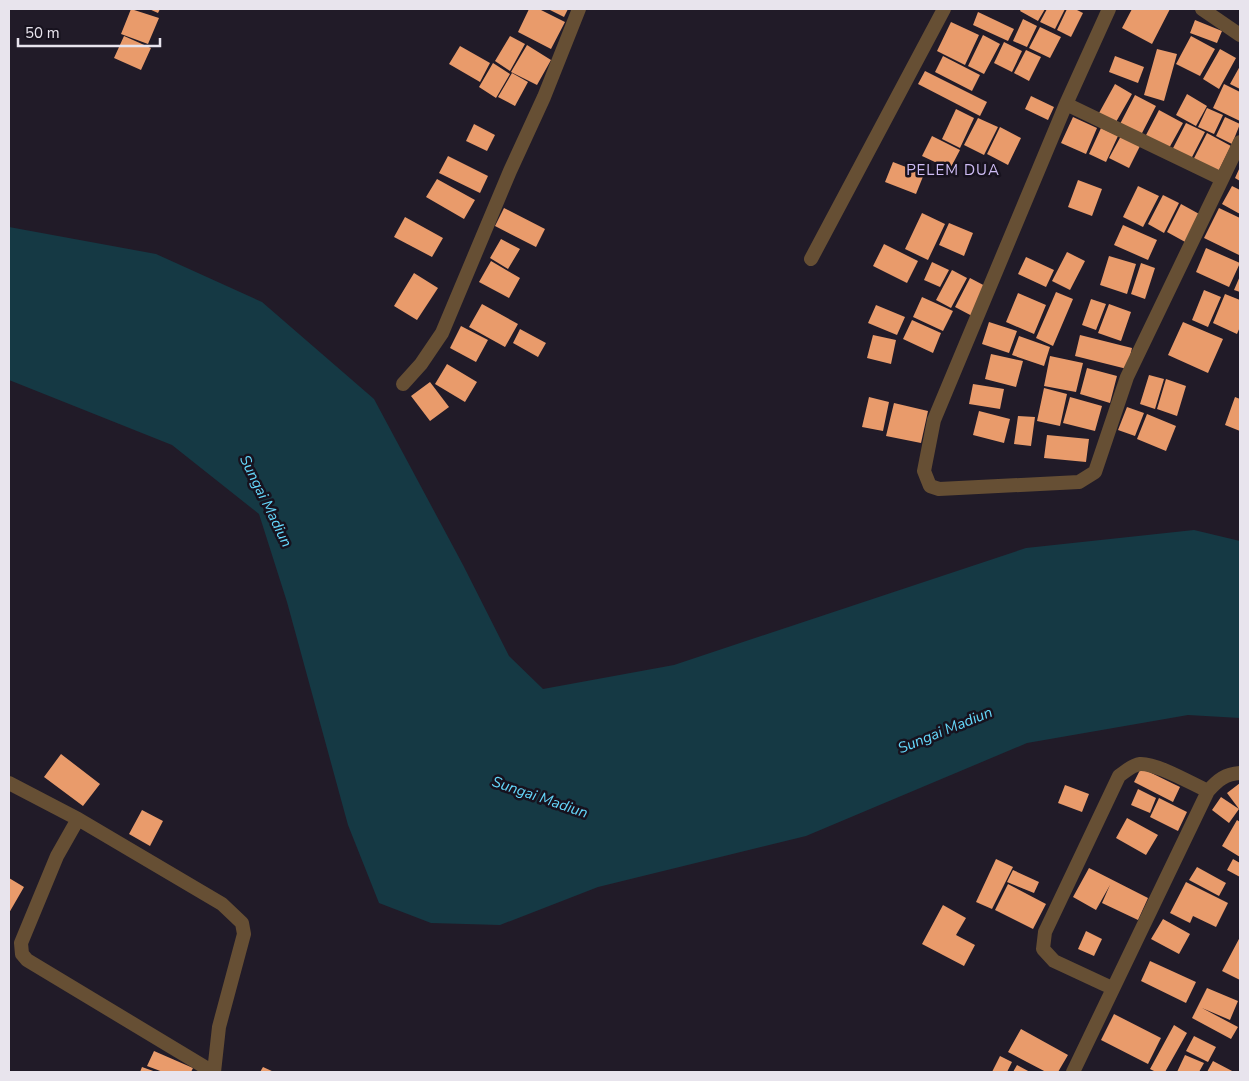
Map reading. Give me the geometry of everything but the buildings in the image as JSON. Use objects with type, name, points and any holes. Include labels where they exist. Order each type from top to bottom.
[{"type":"street","points":[[403,384],[421,364],[442,333],[458,299],[579,9]]},
{"type":"street","points":[[811,259],[944,9]]},
{"type":"street","points":[[1109,9],[1066,104],[934,420],[924,471],[930,486],[939,488],[1070,483],[1079,482],[1094,472],[1127,377],[1240,142]]},
{"type":"street","points":[[1202,9],[1240,35]]},
{"type":"street","points":[[1066,104],[1222,179]]},
{"type":"street","points":[[1112,988],[1054,961],[1042,949],[1045,932],[1119,776],[1140,764],[1151,766],[1208,791]]},
{"type":"street","points":[[1073,1072],[1208,791],[1219,779],[1230,774],[1240,773]]},
{"type":"street","points":[[9,783],[78,819],[222,904],[242,923],[244,934],[220,1027],[214,1072],[27,960],[22,954],[21,942],[30,920],[58,856],[78,819]]},
{"type":"water","name":"Sungai Madiun","points":[[9,227],[156,254],[262,302],[374,399],[463,565],[509,656],[543,689],[674,665],[1026,548],[1194,530],[1240,541],[1240,718],[1188,715],[1027,743],[806,836],[598,887],[500,925],[431,923],[379,903],[348,825],[287,602],[259,514],[172,445],[9,380]]},
{"type":"district","name":"PELEM DUA","points":[[953,170]]}]
